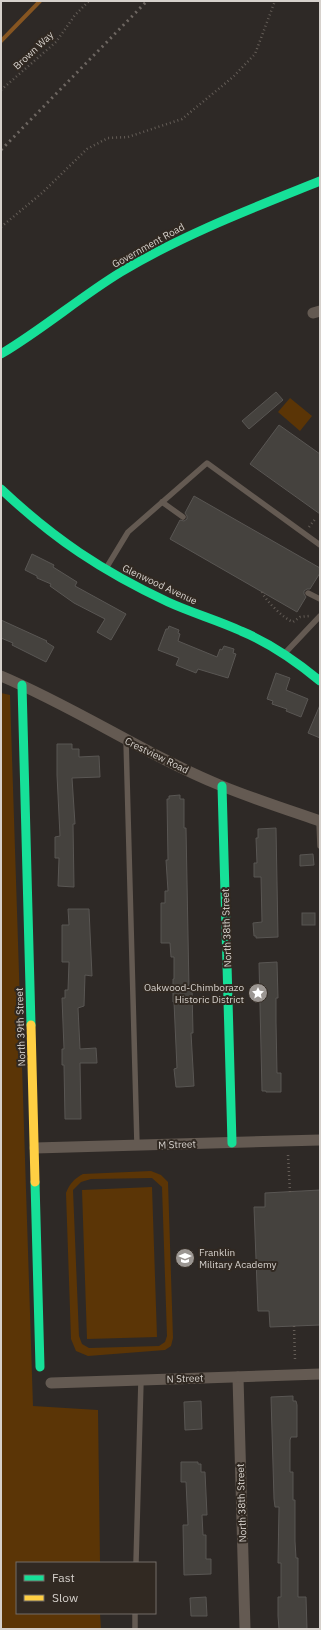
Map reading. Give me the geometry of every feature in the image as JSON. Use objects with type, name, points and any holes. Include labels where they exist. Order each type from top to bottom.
[{"type":"street","name":"Government Road","points":[[1,354],[33,335],[120,273],[168,246],[225,219],[320,181]]},
{"type":"street","name":"Glenwood Avenue","points":[[1,489],[52,534],[105,570],[134,586],[188,611],[256,637],[285,654],[307,670],[320,682]]},
{"type":"street","name":"Crestview Road","points":[[1,676],[126,740],[222,786],[320,821]]},
{"type":"street","name":"North 39th Street","points":[[22,686],[40,1368]]},
{"type":"street","name":"North 38th Street","points":[[222,786],[232,1143]]},
{"type":"street","name":"M Street","points":[[35,1148],[320,1140]]},
{"type":"street","name":"N Street","points":[[51,1383],[320,1374]]},
{"type":"street","name":"North 38th Street","points":[[238,1377],[245,1629]]},
{"type":"lane","points":[[105,570],[128,532],[207,463],[320,545]]},
{"type":"lane","points":[[162,502],[183,517]]},
{"type":"lane","points":[[308,593],[320,599]]},
{"type":"lane","points":[[285,654],[320,616]]},
{"type":"lane","points":[[126,740],[137,1145]]},
{"type":"lane","points":[[320,821],[320,846]]},
{"type":"lane","points":[[136,1562],[141,1380]]},
{"type":"lane","points":[[135,1614],[135,1629]]},
{"type":"path","name":"Brown Way","points":[[1,90],[56,42],[75,15],[89,1]]},
{"type":"path","points":[[1,227],[42,193],[87,149],[108,138],[128,137],[182,119],[233,77],[254,54],[275,1]]},
{"type":"path","points":[[308,528],[316,518]]},
{"type":"path","points":[[262,592],[288,621],[293,622],[300,617],[310,616]]},
{"type":"path","points":[[288,1155],[290,1192]]},
{"type":"path","points":[[294,1326],[295,1360]]},
{"type":"shaded area","points":[[290,398],[312,416],[300,431],[278,412]]},
{"type":"shaded area","points":[[1,693],[10,695],[33,1406],[98,1410],[100,1562],[16,1562],[16,1614],[100,1614],[101,1629],[1,1629]]},
{"type":"shaded area","points":[[151,1171],[161,1175],[168,1182],[173,1338],[171,1346],[165,1350],[88,1356],[76,1351],[71,1339],[66,1193],[73,1182],[83,1174]],"holes":[[[152,1178],[162,1187],[167,1336],[165,1342],[159,1346],[89,1348],[82,1344],[79,1336],[73,1190],[81,1182],[91,1179]]]},
{"type":"shaded area","points":[[152,1187],[157,1337],[87,1339],[82,1190]]},
{"type":"building","points":[[276,392],[283,400],[249,429],[242,421]]},
{"type":"building","points":[[279,425],[320,454],[320,514],[250,464]]},
{"type":"building","points":[[194,496],[320,568],[320,573],[310,589],[304,591],[306,597],[297,612],[170,539],[180,520],[184,521],[187,519],[185,513]]},
{"type":"building","points":[[32,554],[54,565],[53,567],[77,582],[75,586],[126,614],[111,640],[97,632],[105,619],[74,603],[50,586],[51,584],[37,578],[37,576],[25,570]]},
{"type":"building","points":[[1,620],[47,641],[46,642],[54,647],[46,662],[12,645],[13,643],[1,638]]},
{"type":"building","points":[[169,626],[179,630],[178,633],[180,634],[178,641],[217,657],[220,649],[222,650],[224,646],[234,649],[233,653],[236,654],[228,678],[198,669],[196,673],[176,665],[179,658],[158,650],[166,629],[168,629]]},
{"type":"building","points":[[276,673],[290,678],[286,690],[308,699],[301,717],[286,711],[287,709],[272,704],[273,701],[267,699]]},
{"type":"building","points":[[320,705],[320,738],[308,733]]},
{"type":"building","points":[[57,744],[72,744],[72,749],[79,749],[79,757],[99,756],[100,777],[72,778],[75,824],[73,824],[74,887],[58,886],[59,858],[55,858],[55,837],[60,836]]},
{"type":"building","points":[[180,795],[180,799],[184,799],[184,828],[186,828],[189,989],[192,989],[193,1033],[191,1033],[194,1086],[176,1087],[174,1069],[177,1068],[173,1002],[174,957],[171,957],[170,943],[161,943],[161,903],[165,903],[165,891],[168,891],[166,860],[168,860],[167,799],[169,799],[169,796]]},
{"type":"building","points":[[276,828],[278,937],[256,938],[256,936],[254,936],[253,923],[262,922],[261,877],[254,877],[254,863],[257,863],[256,838],[258,838],[258,829]]},
{"type":"building","points":[[313,854],[314,865],[300,866],[300,855]]},
{"type":"building","points":[[68,909],[89,909],[92,976],[85,975],[84,1006],[78,1008],[80,1049],[96,1048],[97,1063],[80,1063],[81,1119],[65,1119],[64,1065],[62,1065],[62,1049],[64,1049],[62,998],[65,998],[65,990],[68,990],[69,962],[62,962],[62,925],[69,925]]},
{"type":"building","points":[[302,913],[315,913],[315,925],[302,925]]},
{"type":"building","points":[[277,962],[277,1073],[281,1073],[281,1092],[266,1092],[262,1091],[259,963]]},
{"type":"building","name":"Franklin Military Academy","points":[[320,1190],[320,1325],[270,1327],[269,1311],[258,1311],[254,1207],[265,1207],[265,1193]]},
{"type":"building","points":[[293,1396],[293,1401],[296,1401],[297,1405],[297,1437],[291,1437],[290,1440],[290,1472],[293,1472],[293,1500],[295,1500],[295,1541],[296,1558],[298,1558],[298,1597],[306,1597],[307,1629],[279,1629],[278,1597],[281,1597],[281,1563],[278,1563],[279,1507],[275,1507],[274,1499],[271,1397]]},
{"type":"building","points":[[201,1401],[202,1429],[185,1430],[184,1402]]},
{"type":"building","points":[[181,1462],[198,1462],[198,1464],[201,1464],[201,1472],[205,1472],[207,1515],[202,1515],[203,1535],[206,1535],[206,1559],[211,1559],[211,1574],[184,1575],[183,1525],[188,1525],[186,1482],[181,1482]]},
{"type":"building","points":[[206,1597],[207,1616],[191,1616],[190,1598]]},
{"type":"waterway","points":[[1,41],[40,1]]},
{"type":"railway","points":[[1,150],[147,1]]},
{"type":"traffic: fast","points":[[1,354],[91,292],[145,258],[219,222],[320,181]]},
{"type":"traffic: fast","points":[[1,489],[60,539],[100,566],[168,602],[232,627],[262,641],[302,666],[320,681]]},
{"type":"traffic: fast","points":[[22,685],[31,1025]]},
{"type":"traffic: fast","points":[[222,786],[232,1143]]},
{"type":"traffic: fast","points":[[35,1182],[40,1367]]},
{"type":"traffic: slow","points":[[31,1025],[35,1182]]},
{"type":"place","name":"Oakwood-Chimborazo Historic District","points":[[258,993]]},
{"type":"place","name":"Franklin Military Academy","points":[[185,1258]]}]
